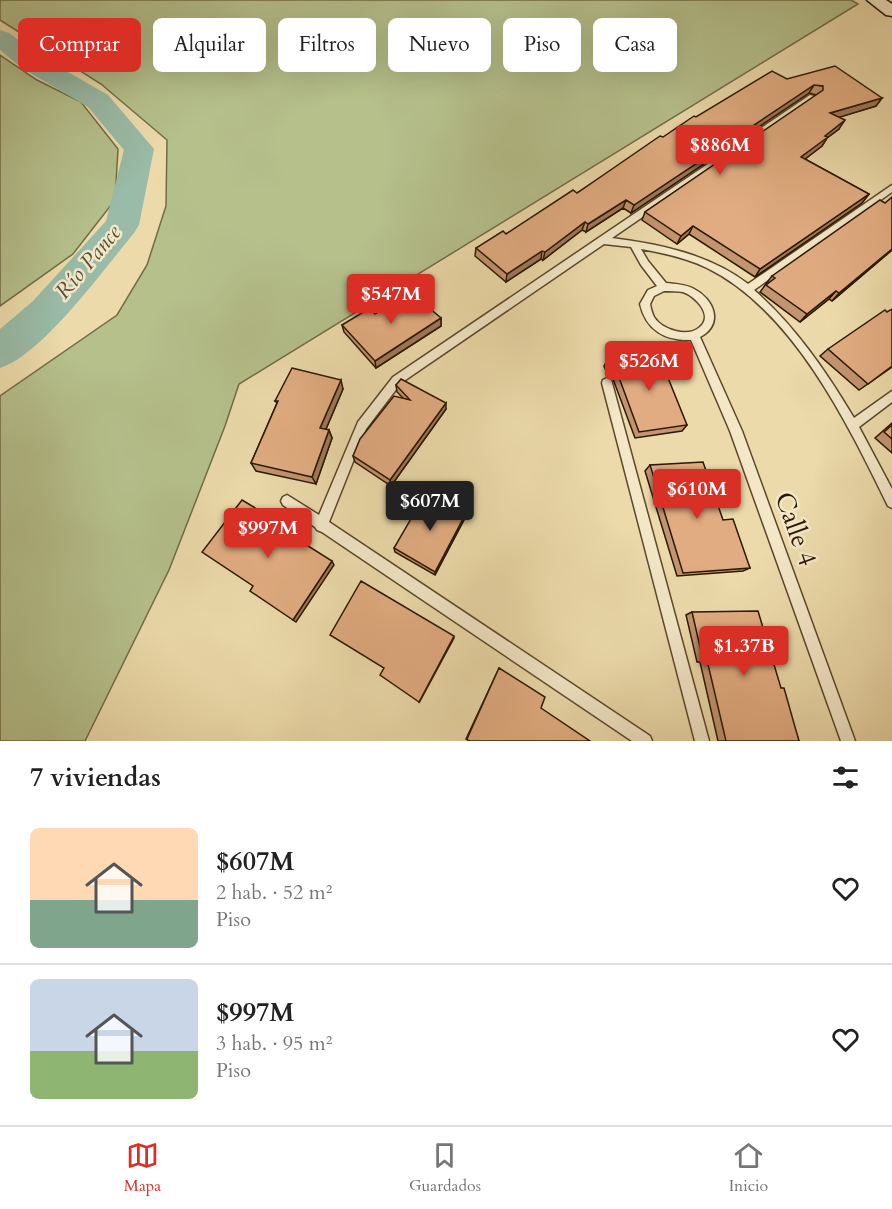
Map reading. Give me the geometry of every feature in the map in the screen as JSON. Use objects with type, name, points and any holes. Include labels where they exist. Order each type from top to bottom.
[{"type":"street","points":[[875,0],[892,11]]},
{"type":"lane","points":[[321,526],[362,426],[397,380],[813,97]]},
{"type":"lane","points":[[748,289],[892,188]]},
{"type":"lane","points":[[602,240],[633,243],[678,253],[713,267],[748,289],[807,352],[852,426],[892,502]]},
{"type":"lane","points":[[633,243],[644,263],[663,287]]},
{"type":"lane","points":[[663,287],[687,290],[705,304],[710,313],[709,322],[704,330],[694,335],[677,335],[660,329],[649,317],[645,304],[651,293],[663,287]]},
{"type":"lane","name":"Calle 4","points":[[694,335],[736,431],[848,741]]},
{"type":"lane","points":[[607,383],[702,741]]},
{"type":"lane","points":[[852,426],[892,396]]},
{"type":"lane","points":[[287,501],[321,526],[645,741]]},
{"type":"green space","points":[[0,0],[851,0],[858,4],[239,384],[169,570],[85,741],[0,741],[0,396],[117,315],[147,265],[166,206],[167,140],[101,84],[82,72],[141,72],[141,18],[18,18],[18,31],[0,20]]},
{"type":"green space","points":[[0,55],[18,67],[18,72],[25,72],[81,102],[118,149],[115,200],[73,254],[0,306]]},
{"type":"building","points":[[835,66],[882,98],[830,113],[845,120],[825,136],[828,137],[801,157],[869,194],[760,269],[693,226],[681,236],[645,212],[823,90],[823,86],[814,85],[634,205],[626,200],[588,224],[585,222],[545,252],[542,251],[507,274],[476,248],[503,231],[506,234],[573,190],[577,193],[660,136],[663,137],[694,116],[696,117],[772,71],[787,79]]},
{"type":"building","points":[[892,197],[892,249],[839,293],[836,291],[807,314],[766,285],[775,278],[772,276],[880,200],[885,203]]},
{"type":"building","points":[[409,291],[441,318],[375,361],[342,325],[370,308],[375,314]]},
{"type":"building","points":[[892,309],[892,366],[868,384],[828,349],[885,310],[887,312]]},
{"type":"building","points":[[658,353],[687,425],[639,432],[617,372],[611,369],[608,359]]},
{"type":"building","points":[[292,368],[341,380],[320,428],[329,430],[312,477],[251,463],[278,401],[275,401]]},
{"type":"building","points":[[401,379],[446,403],[390,480],[353,456],[360,439],[394,396],[410,400],[396,385]]},
{"type":"building","points":[[892,425],[892,439],[884,432]]},
{"type":"building","points":[[703,462],[723,520],[733,519],[750,568],[683,573],[650,465]]},
{"type":"building","points":[[426,493],[466,513],[435,572],[394,548]]},
{"type":"building","points":[[242,500],[280,523],[278,527],[332,561],[293,620],[250,591],[253,586],[202,552]]},
{"type":"building","points":[[361,581],[454,636],[419,702],[380,675],[384,668],[330,635]]},
{"type":"building","points":[[758,611],[799,741],[726,741],[707,660],[703,660],[692,612]]},
{"type":"building","points":[[499,668],[545,697],[541,708],[590,741],[469,741],[467,739]]},
{"type":"waterway","name":"Río Pance","points":[[0,38],[31,62],[98,101],[139,149],[122,225],[46,312],[0,352]]}]
